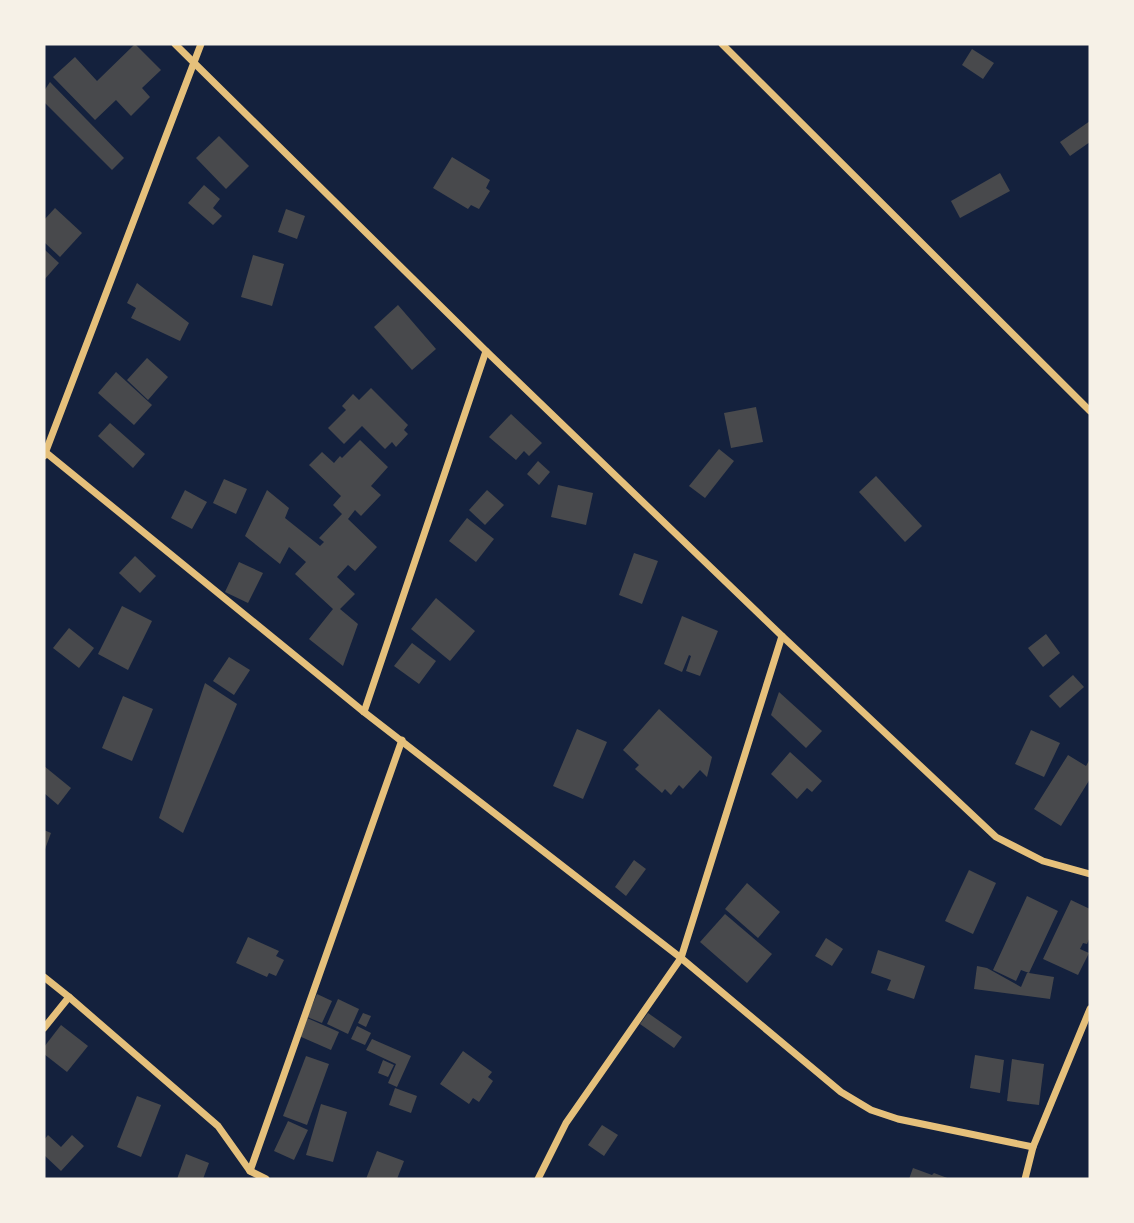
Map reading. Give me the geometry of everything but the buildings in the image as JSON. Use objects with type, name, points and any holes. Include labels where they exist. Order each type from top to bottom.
[{"type":"street","points":[[175,44],[486,351],[782,636],[996,837],[1043,861],[1090,874]]},
{"type":"street","points":[[201,44],[44,453],[364,712],[681,958],[841,1092],[872,1110],[898,1119],[1033,1147]]},
{"type":"street","points":[[722,44],[1090,411]]},
{"type":"street","points":[[364,712],[486,351]]},
{"type":"street","points":[[538,1179],[566,1123],[681,958],[782,636]]},
{"type":"street","points":[[250,1171],[401,740]]},
{"type":"street","points":[[44,977],[218,1126],[250,1171],[266,1179]]},
{"type":"street","points":[[44,1028],[69,997]]},
{"type":"street","points":[[1025,1179],[1033,1147],[1090,1009]]}]
